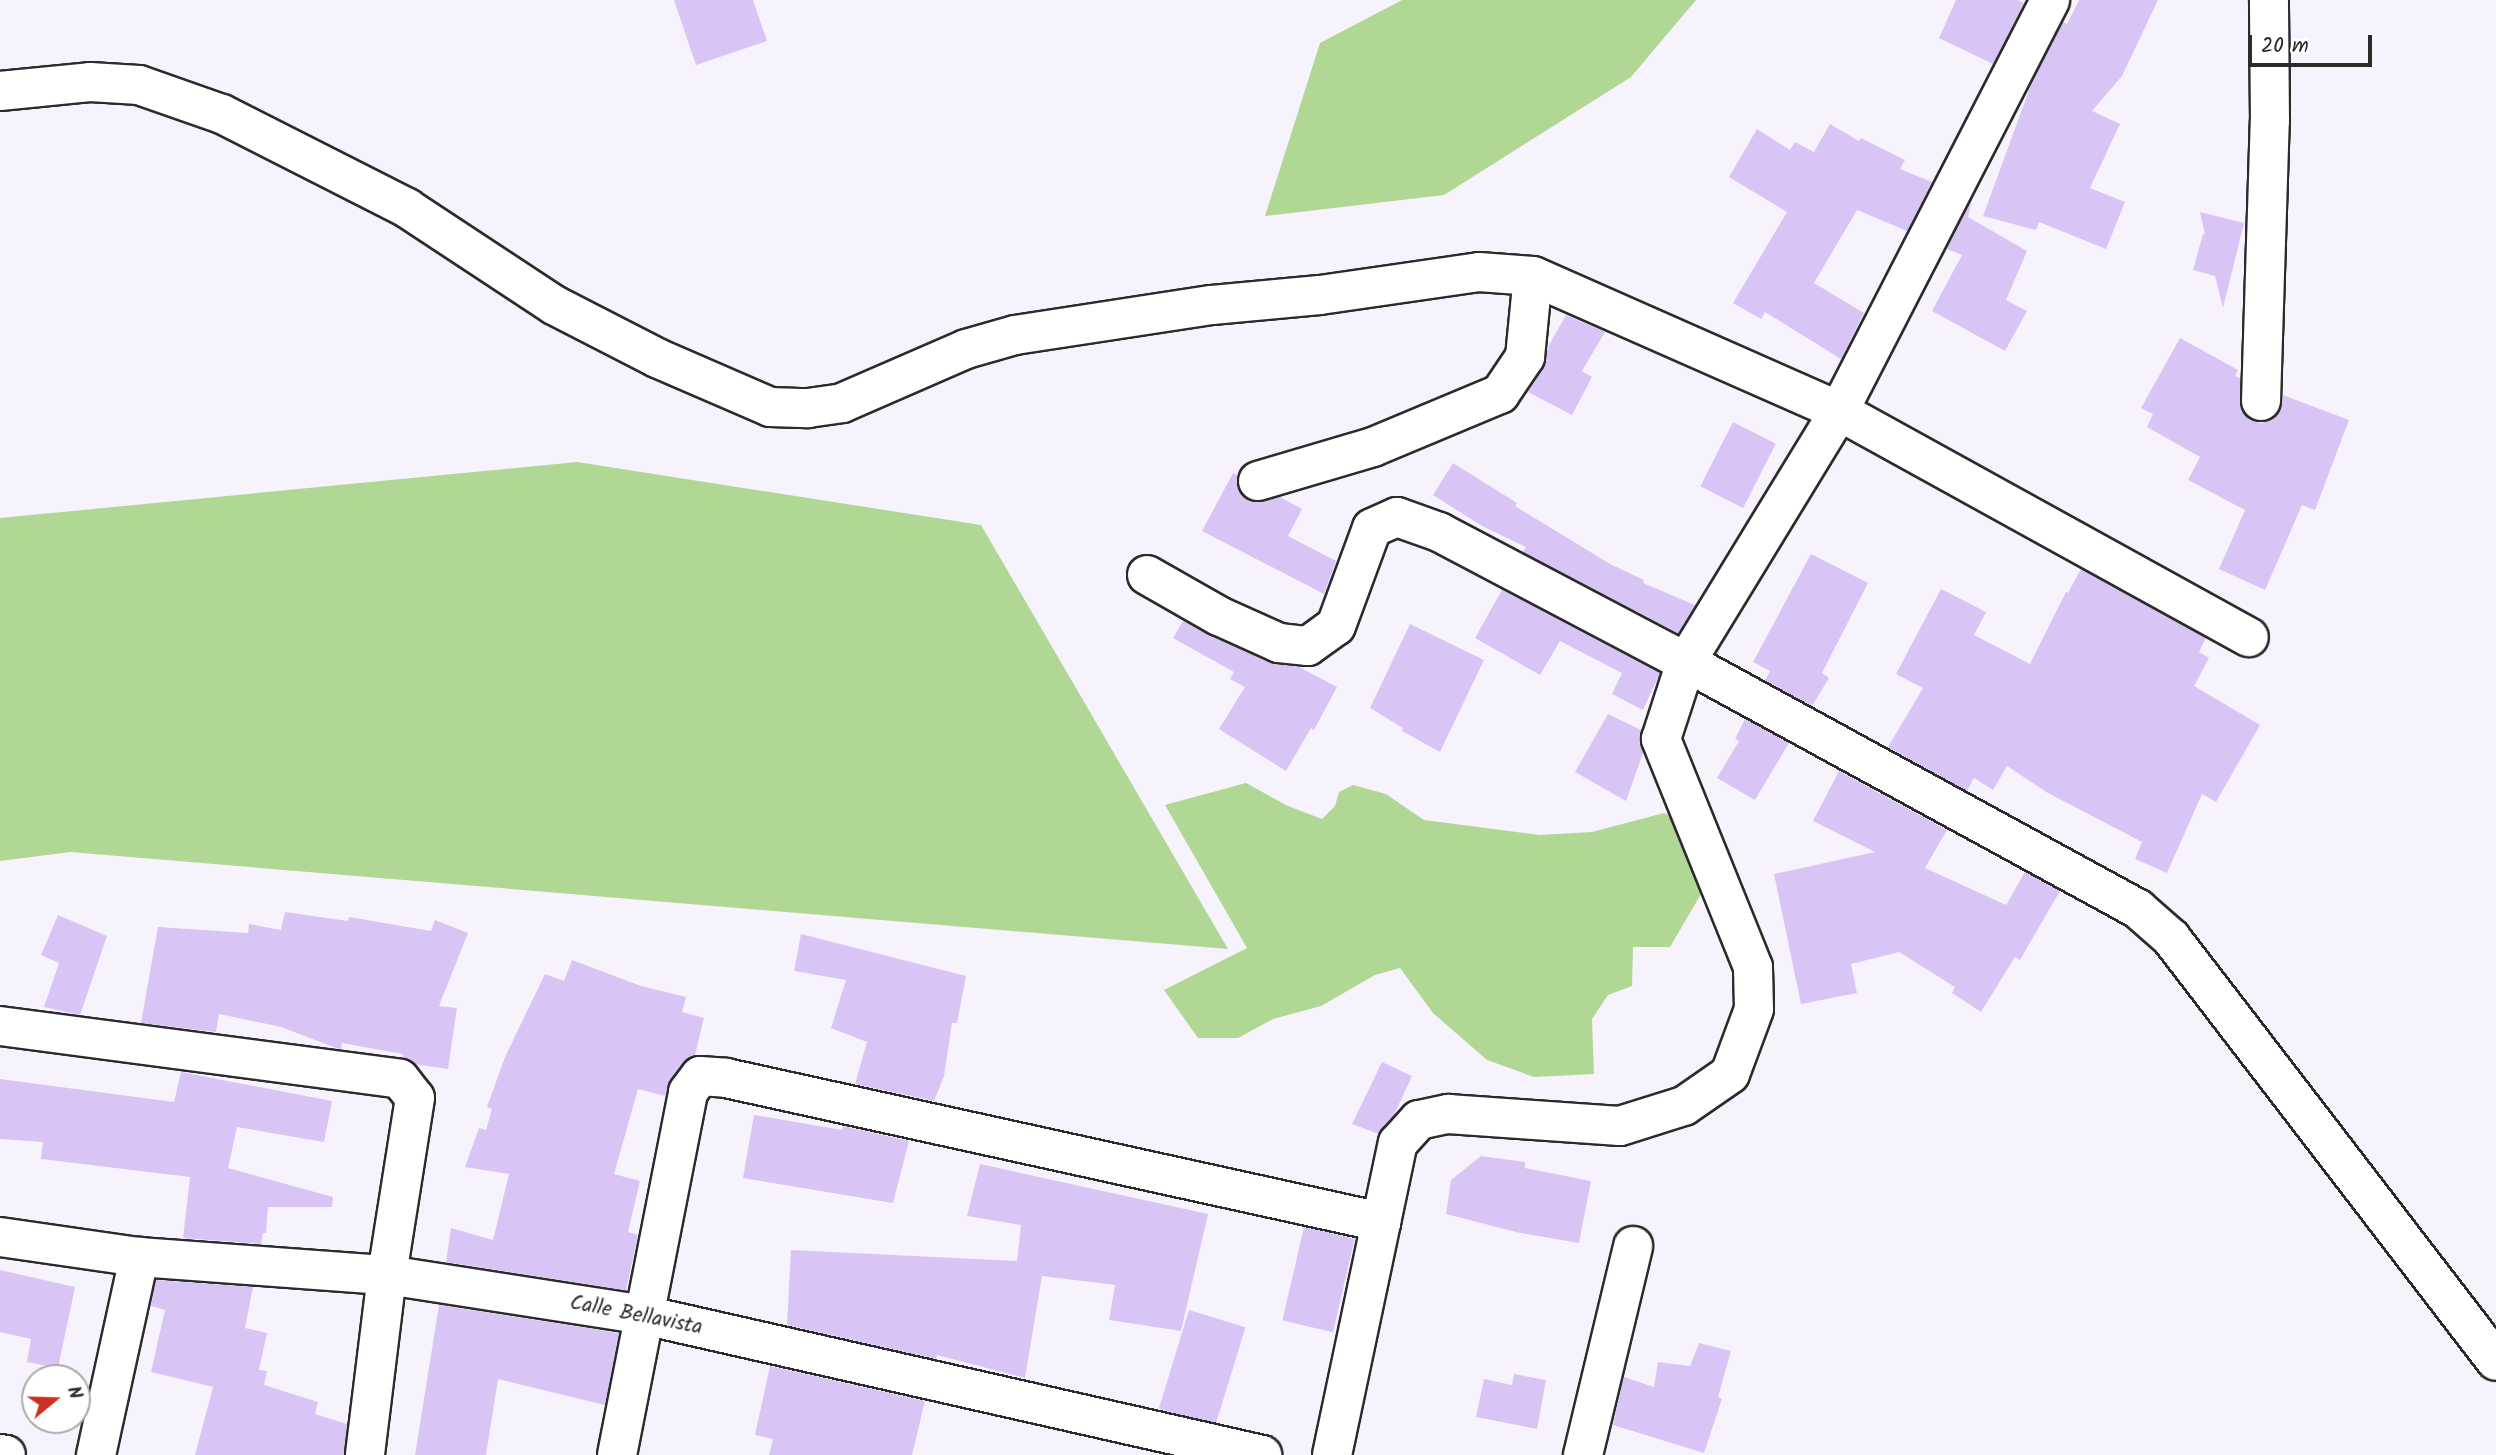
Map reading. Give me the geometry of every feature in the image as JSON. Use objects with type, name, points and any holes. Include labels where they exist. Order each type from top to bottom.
[{"type":"street","points":[[1332,1455],[1398,1143],[1419,1120],[1448,1114],[1620,1126],[1684,1106],[1730,1074],[1754,1009],[1753,967],[1661,739],[1686,662],[1839,411],[2050,0]]},
{"type":"street","points":[[2261,401],[2270,121],[2269,0]]},
{"type":"street","points":[[0,91],[90,82],[139,85],[222,114],[407,208],[554,305],[657,359],[770,407],[808,408],[842,403],[967,349],[1015,335],[1212,305],[1320,295],[1479,272],[1533,276],[1839,411],[2249,637]]},
{"type":"street","points":[[1258,481],[1373,447],[1500,394],[1525,357],[1533,276]]},
{"type":"street","points":[[1147,575],[1243,627],[1279,643],[1308,646],[1336,626],[1372,528],[1397,517],[1439,532],[1686,662],[2138,909],[2171,938],[2496,1361]]},
{"type":"street","points":[[0,1026],[400,1079],[415,1098],[387,1275],[365,1455]]},
{"type":"street","points":[[617,1455],[688,1092],[700,1076],[726,1078],[1381,1222]]},
{"type":"street","name":"Calle Bellavista","points":[[0,1237],[139,1257],[387,1275],[645,1315],[1262,1455]]},
{"type":"street","points":[[1583,1455],[1633,1246]]},
{"type":"street","points":[[96,1455],[139,1257]]},
{"type":"street","points":[[0,1454],[6,1455]]},
{"type":"green space","points":[[1402,0],[1696,0],[1631,77],[1444,195],[1265,216],[1320,43]]},
{"type":"green space","points":[[577,462],[981,525],[1228,949],[70,852],[0,861],[0,518]]},
{"type":"green space","points":[[1246,783],[1288,806],[1322,819],[1335,806],[1339,792],[1353,785],[1386,794],[1424,820],[1540,835],[1592,832],[1664,813],[1685,824],[1704,889],[1670,947],[1633,947],[1632,986],[1608,995],[1592,1019],[1594,1074],[1534,1077],[1487,1060],[1433,1013],[1400,968],[1375,975],[1321,1006],[1273,1019],[1238,1038],[1198,1038],[1164,990],[1247,948],[1165,805]]},
{"type":"building","points":[[674,0],[753,0],[767,41],[696,65]]},
{"type":"building","points":[[1956,0],[2018,0],[2024,3],[1993,64],[1939,38]]},
{"type":"building","points":[[2079,0],[2158,0],[2122,76],[2092,111],[2120,124],[2090,188],[2125,202],[2106,249],[2039,222],[2036,230],[1983,216],[2031,85],[2063,22],[2067,24]]},
{"type":"building","points":[[1830,124],[1859,141],[1861,138],[1905,160],[1900,169],[1932,182],[1907,231],[1857,210],[1814,283],[1864,313],[1841,359],[1765,312],[1761,319],[1733,303],[1787,212],[1729,177],[1757,129],[1790,150],[1795,142],[1814,152]]},
{"type":"building","points":[[1972,199],[1968,217],[2027,251],[2006,300],[2027,311],[2005,351],[1932,311],[1962,255],[1947,249]]},
{"type":"building","points":[[2200,212],[2244,223],[2223,308],[2215,276],[2193,270],[2203,234],[2205,235]]},
{"type":"building","points":[[1566,315],[1605,332],[1582,371],[1592,377],[1572,415],[1528,392],[1543,369],[1548,347]]},
{"type":"building","points":[[2180,338],[2238,370],[2235,376],[2240,378],[2241,411],[2250,420],[2261,423],[2272,420],[2280,412],[2283,395],[2349,420],[2315,510],[2302,505],[2265,590],[2219,569],[2245,510],[2188,480],[2200,457],[2147,427],[2153,414],[2141,408]]},
{"type":"building","points":[[1733,422],[1776,444],[1743,508],[1700,486]]},
{"type":"building","points":[[1453,463],[1517,503],[1515,506],[1610,564],[1644,580],[1643,583],[1695,605],[1678,633],[1523,552],[1526,547],[1482,526],[1433,495]]},
{"type":"building","points":[[1233,473],[1237,475],[1237,487],[1242,496],[1252,502],[1280,497],[1302,509],[1288,536],[1336,561],[1324,594],[1202,531]]},
{"type":"building","points":[[1811,554],[1868,583],[1822,673],[1829,678],[1812,706],[1765,680],[1770,671],[1753,662]]},
{"type":"building","points":[[2081,569],[2206,638],[2199,652],[2209,658],[2194,686],[2260,725],[2216,802],[2202,794],[2167,873],[2135,859],[2142,842],[2048,793],[2007,766],[1993,790],[1974,778],[1967,791],[1888,747],[1923,688],[1896,674],[1941,589],[1986,612],[1974,635],[2030,664],[2066,592],[2068,593]]},
{"type":"building","points":[[1502,590],[1660,673],[1643,710],[1612,694],[1622,673],[1560,641],[1540,675],[1475,638]]},
{"type":"building","points":[[1183,621],[1270,663],[1299,667],[1337,687],[1314,730],[1311,728],[1286,771],[1219,729],[1245,687],[1230,679],[1234,672],[1173,638]]},
{"type":"building","points":[[1410,624],[1484,660],[1440,752],[1402,731],[1403,728],[1370,708]]},
{"type":"building","points":[[1608,714],[1641,730],[1643,753],[1626,801],[1575,772]]},
{"type":"building","points":[[1745,719],[1789,743],[1755,800],[1717,778],[1739,741],[1735,739]]},
{"type":"building","points":[[1839,771],[1947,830],[1925,868],[2006,905],[2025,872],[2060,891],[2020,960],[2015,957],[1981,1012],[1952,993],[1955,987],[1899,952],[1851,964],[1857,993],[1801,1004],[1774,874],[1875,852],[1813,821]]},
{"type":"building","points":[[285,912],[348,921],[349,917],[431,931],[435,920],[468,933],[439,1006],[457,1008],[448,1069],[415,1064],[403,1057],[403,1054],[342,1043],[341,1049],[336,1048],[281,1027],[219,1014],[216,1032],[141,1023],[158,927],[248,933],[249,924],[281,930]]},
{"type":"building","points":[[58,915],[107,936],[80,1015],[44,1007],[59,963],[41,955]]},
{"type":"building","points":[[801,934],[966,976],[957,1023],[952,1023],[944,1076],[934,1101],[855,1084],[867,1042],[831,1028],[846,980],[794,971]]},
{"type":"building","points":[[572,960],[641,986],[686,997],[682,1012],[704,1018],[695,1055],[683,1062],[670,1079],[665,1096],[638,1089],[614,1174],[640,1181],[628,1232],[638,1235],[626,1290],[446,1262],[451,1228],[493,1240],[509,1174],[465,1167],[479,1128],[486,1130],[492,1109],[487,1107],[505,1057],[545,974],[564,981]]},
{"type":"building","points":[[1382,1062],[1412,1076],[1394,1115],[1379,1134],[1352,1124]]},
{"type":"building","points":[[181,1072],[332,1101],[324,1142],[237,1127],[228,1168],[333,1197],[332,1207],[268,1207],[266,1233],[263,1233],[261,1244],[183,1238],[190,1177],[41,1159],[43,1142],[0,1139],[0,1079],[174,1102]]},
{"type":"building","points":[[754,1115],[842,1130],[843,1126],[909,1141],[893,1203],[743,1178]]},
{"type":"building","points":[[1481,1156],[1525,1162],[1525,1168],[1591,1181],[1579,1243],[1516,1232],[1446,1214],[1451,1180]]},
{"type":"building","points":[[980,1164],[1208,1214],[1181,1331],[1109,1320],[1115,1285],[1042,1276],[1025,1378],[937,1355],[936,1359],[787,1325],[791,1250],[1017,1261],[1021,1225],[967,1216]]},
{"type":"building","points":[[1304,1227],[1355,1239],[1333,1332],[1282,1321]]},
{"type":"building","points":[[0,1270],[75,1287],[59,1364],[27,1362],[31,1339],[0,1332]]},
{"type":"building","points":[[156,1280],[253,1287],[245,1328],[267,1333],[259,1370],[267,1371],[264,1385],[318,1402],[315,1414],[347,1424],[344,1455],[195,1455],[213,1387],[151,1372],[165,1310],[151,1306]]},
{"type":"building","points":[[439,1305],[619,1333],[605,1405],[498,1379],[486,1455],[415,1455]]},
{"type":"building","points":[[1189,1310],[1245,1327],[1215,1426],[1159,1408]]},
{"type":"building","points":[[1699,1343],[1731,1351],[1718,1397],[1722,1399],[1704,1453],[1613,1425],[1624,1377],[1654,1387],[1658,1362],[1690,1366]]},
{"type":"building","points":[[770,1366],[925,1401],[912,1455],[769,1455],[773,1439],[755,1435]]},
{"type":"building","points":[[1514,1374],[1546,1380],[1537,1429],[1476,1417],[1484,1379],[1512,1385]]}]
